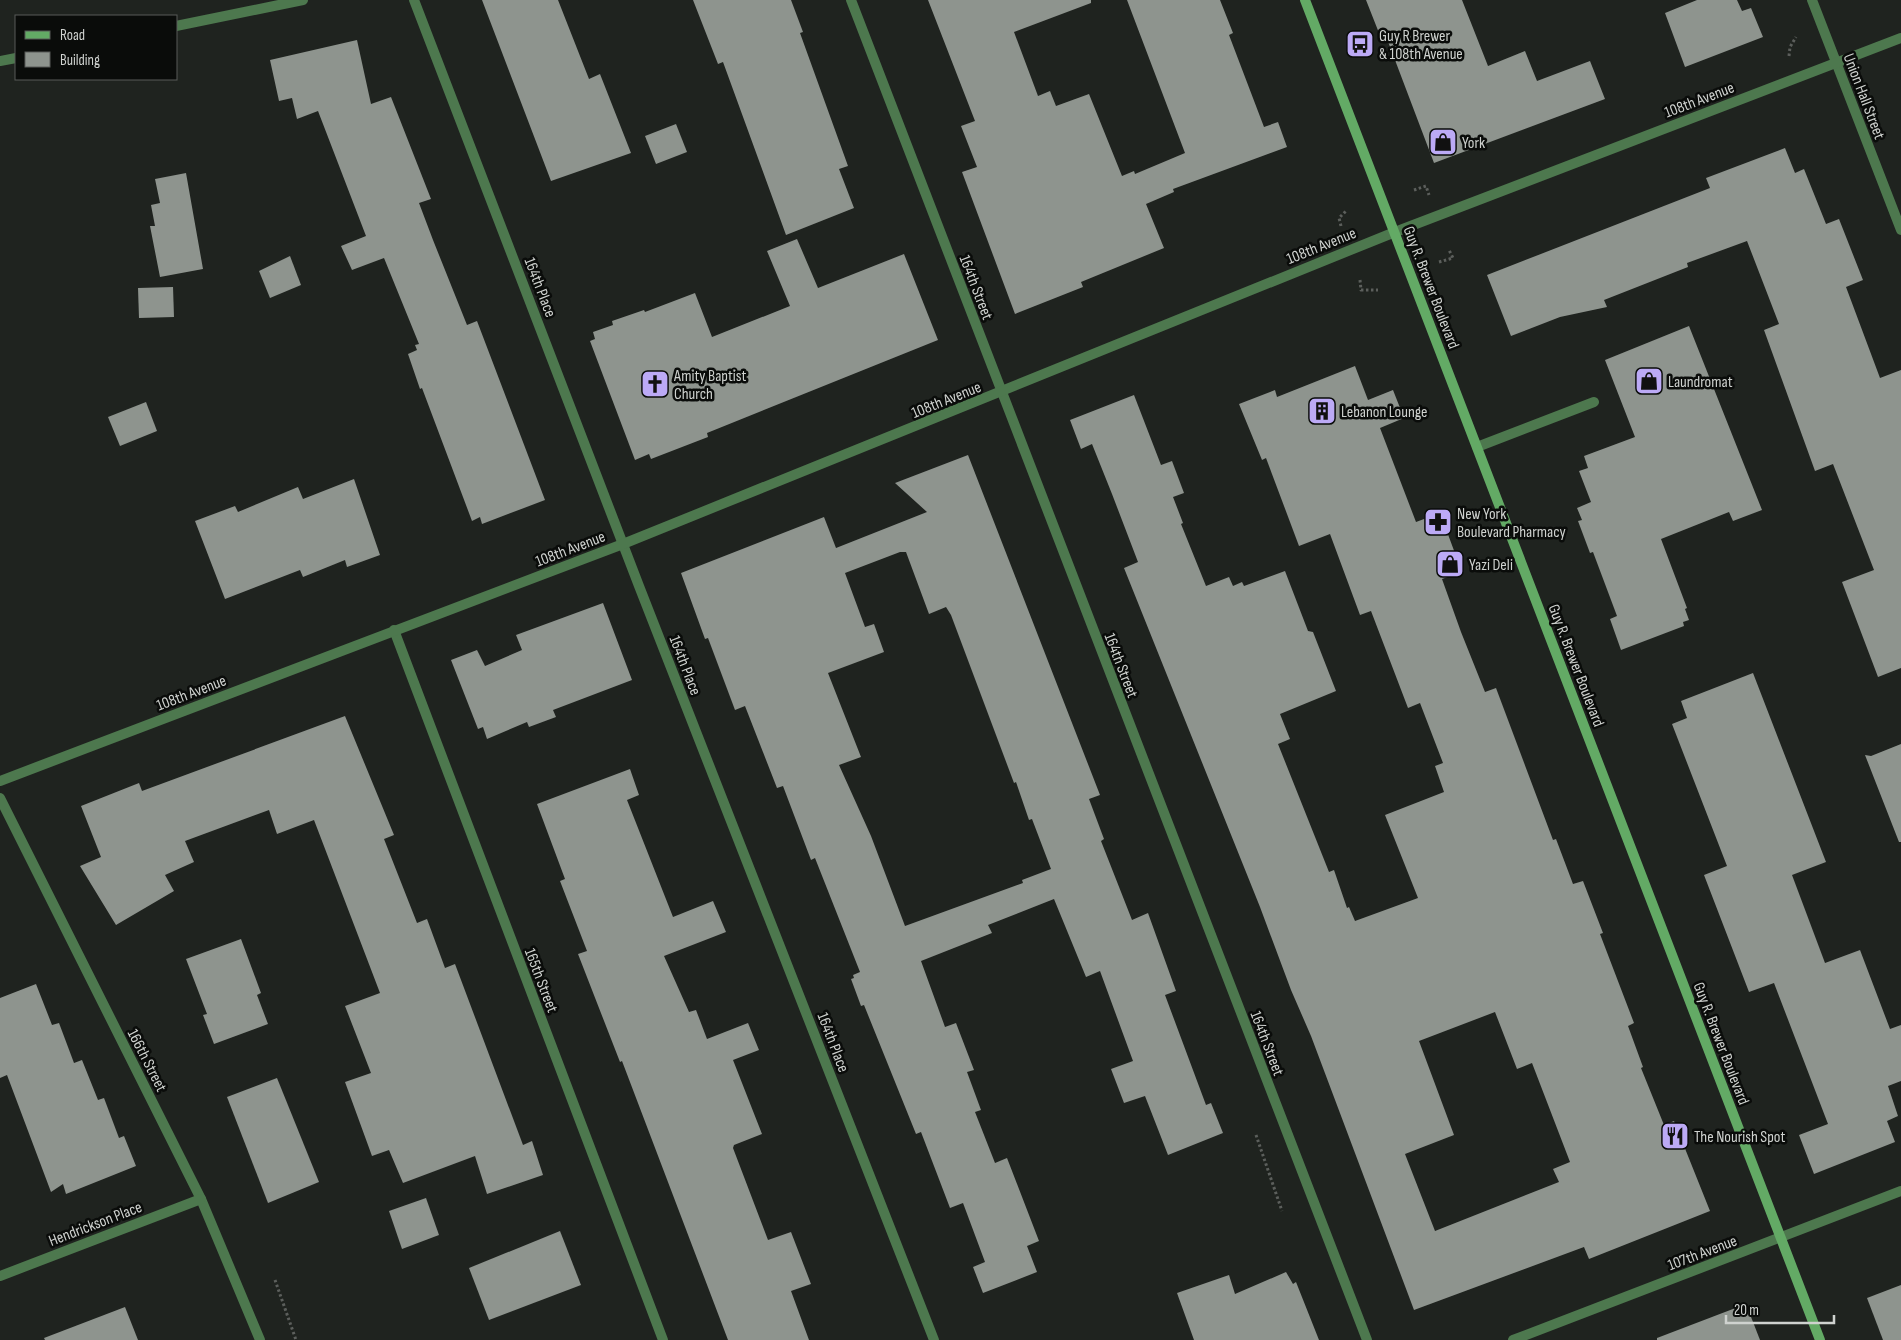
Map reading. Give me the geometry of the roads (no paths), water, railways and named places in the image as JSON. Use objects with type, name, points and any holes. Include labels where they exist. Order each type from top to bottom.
[{"type":"main road","name":"Guy R. Brewer Boulevard","points":[[1305,0],[1820,1340]]},
{"type":"street","points":[[178,26],[303,0]]},
{"type":"street","name":"164th Place","points":[[414,0],[623,544],[934,1340]]},
{"type":"street","name":"164th Street","points":[[851,0],[1367,1340]]},
{"type":"street","name":"Union Hall Street","points":[[1812,0],[1901,230]]},
{"type":"street","name":"108th Avenue","points":[[0,781],[623,544],[1001,393],[1395,232],[1901,38]]},
{"type":"street","points":[[0,61],[15,58]]},
{"type":"street","points":[[1477,446],[1594,402]]},
{"type":"street","name":"165th Street","points":[[394,630],[663,1340]]},
{"type":"street","name":"166th Street","points":[[0,798],[201,1199],[260,1340]]},
{"type":"street","name":"107th Avenue","points":[[1513,1340],[1901,1191]]},
{"type":"street","name":"Hendrickson Place","points":[[0,1276],[201,1199]]},
{"type":"place","name":"Guy R Brewer & 108th Avenue","points":[[1360,44]]},
{"type":"place","name":"York","points":[[1443,142]]},
{"type":"place","name":"Laundromat","points":[[1649,381]]},
{"type":"place","name":"Amity Baptist Church","points":[[655,384]]},
{"type":"place","name":"Lebanon Lounge","points":[[1322,411]]},
{"type":"place","name":"New York Boulevard Pharmacy","points":[[1438,522]]},
{"type":"place","name":"Yazi Deli","points":[[1450,564]]},
{"type":"place","name":"The Nourish Spot","points":[[1675,1136]]}]
